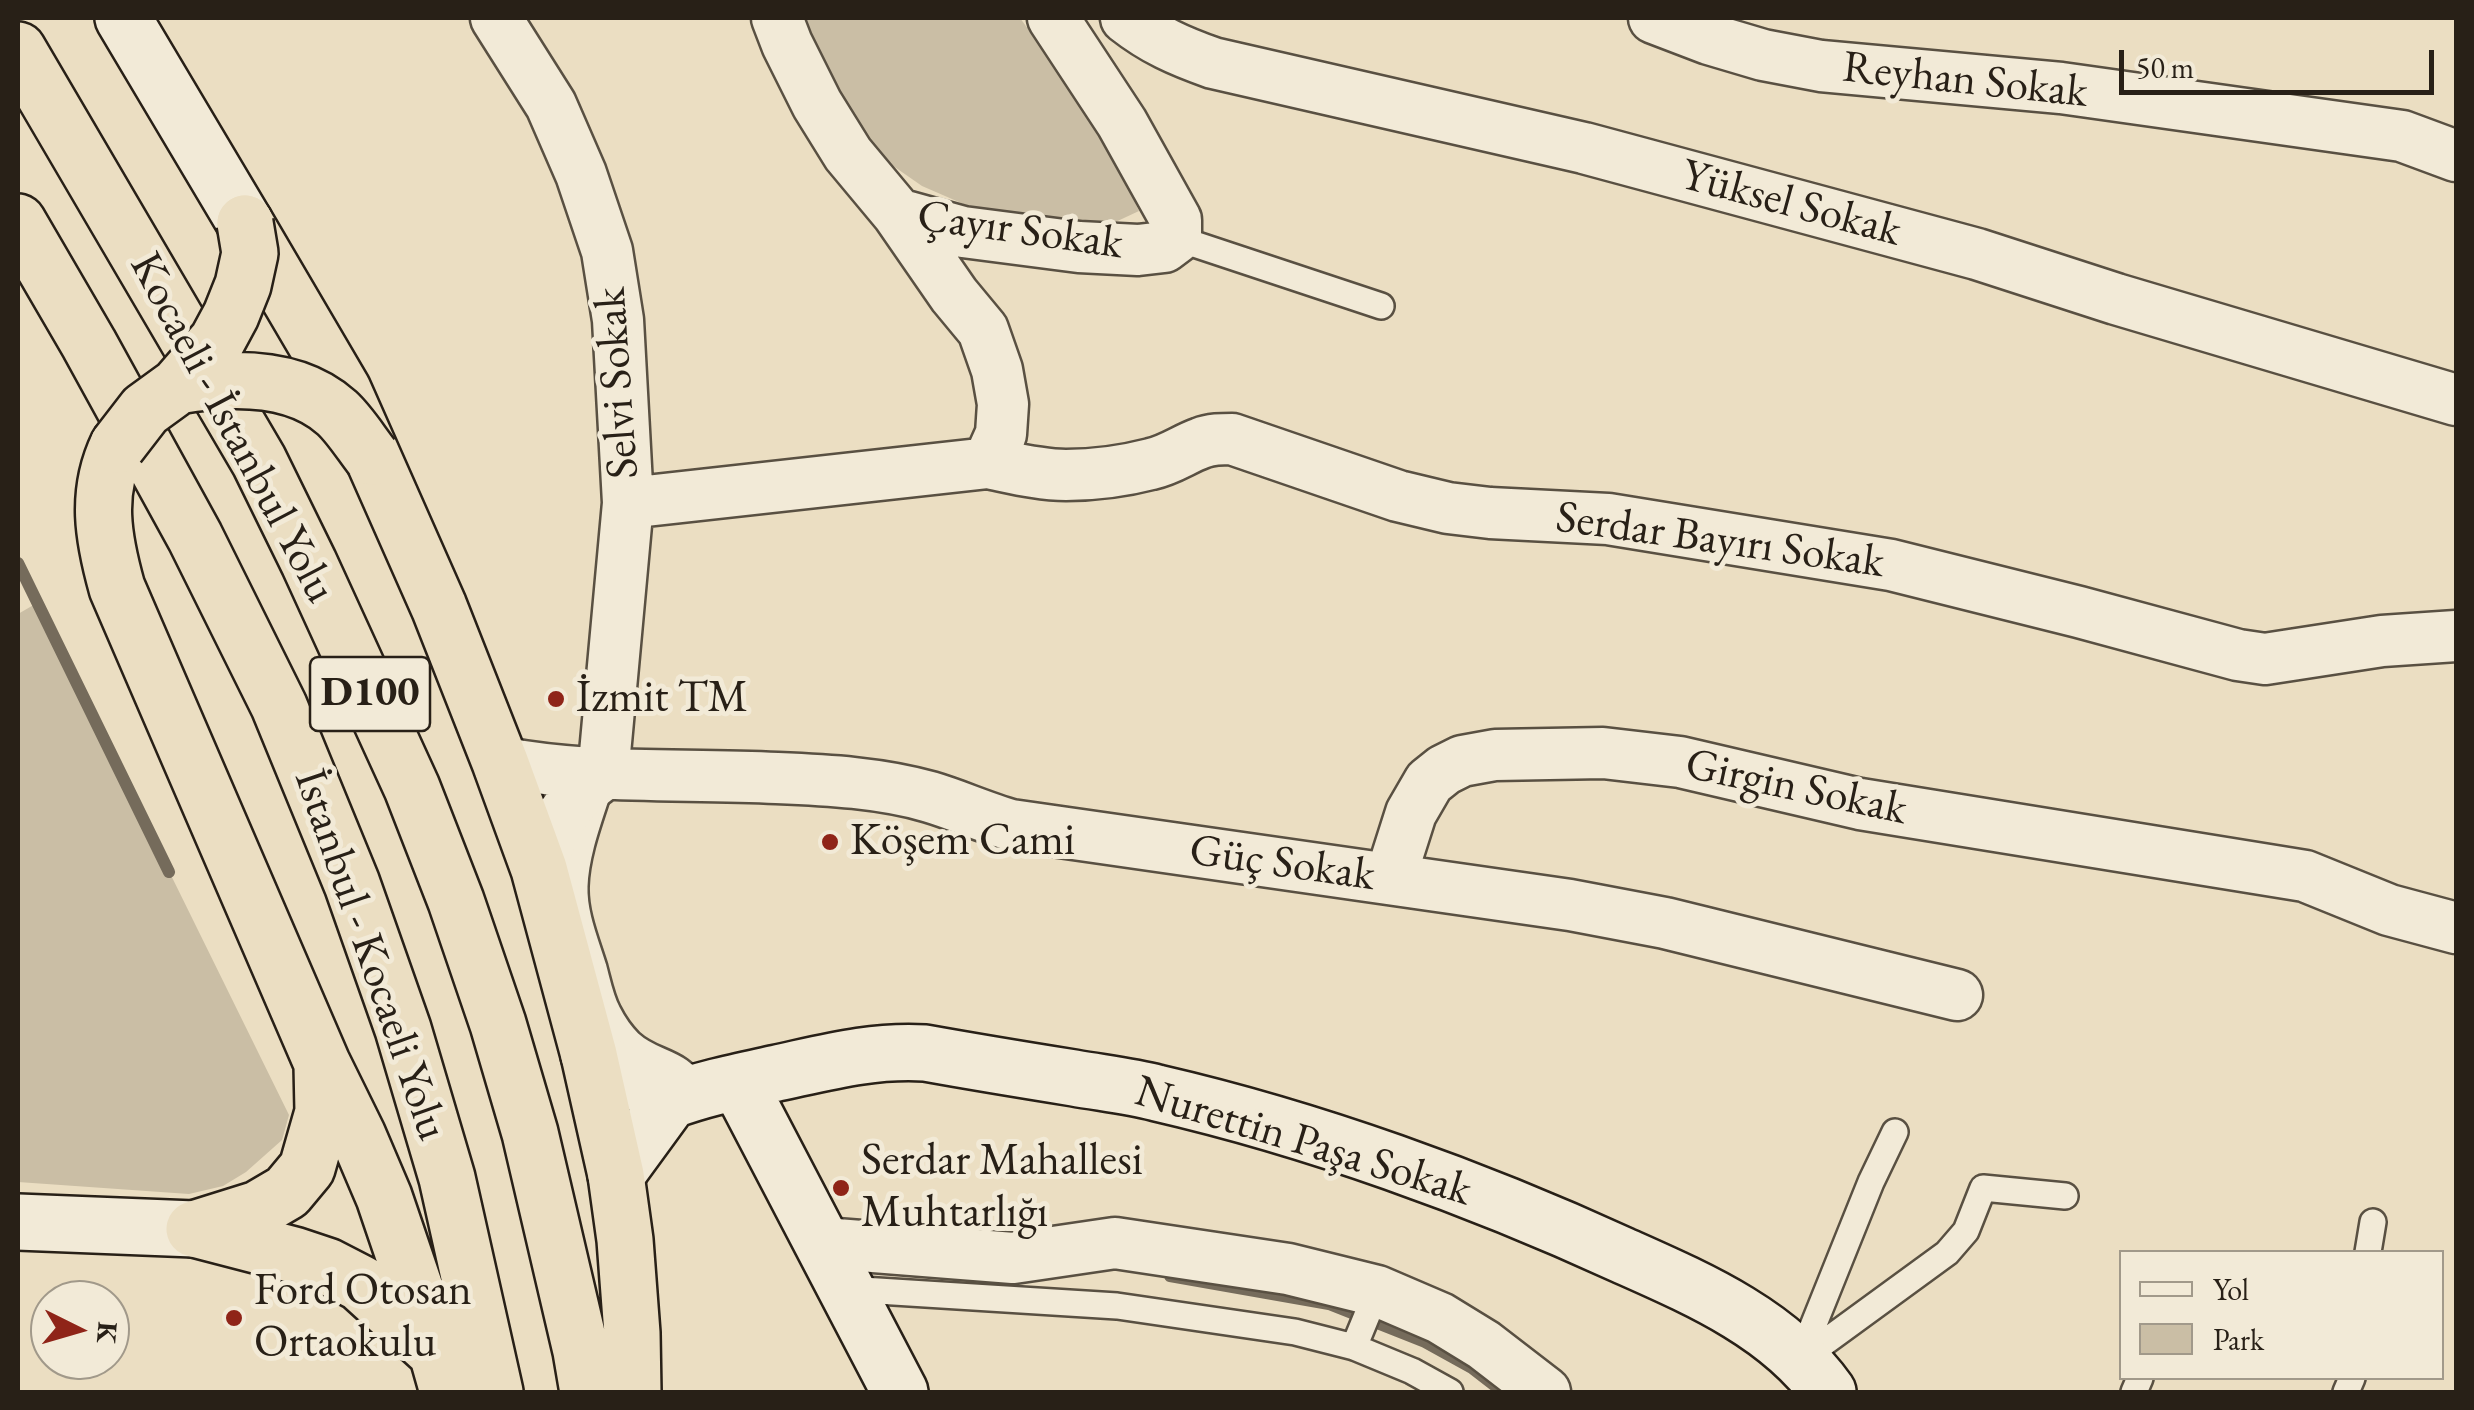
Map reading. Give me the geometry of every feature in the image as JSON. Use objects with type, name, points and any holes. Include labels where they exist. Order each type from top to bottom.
[{"type":"highway","name":"Kocaeli - İstanbul Yolu","points":[[18,50],[260,462],[412,788],[456,900],[530,1133],[582,1351],[588,1392]]},
{"type":"highway","name":"İstanbul - Kocaeli Yolu","points":[[18,222],[195,538],[280,706],[352,884],[404,1029],[447,1178],[496,1392]]},
{"type":"highway","points":[[245,224],[250,253],[232,315],[216,342],[178,386],[145,410],[108,466],[103,522],[106,551],[117,588],[384,1197],[442,1373]]},
{"type":"highway","points":[[245,224],[343,390],[439,607],[539,870],[589,1055],[616,1175],[632,1332],[632,1392]]},
{"type":"highway","points":[[178,386],[211,380],[250,380],[312,396],[338,414],[372,457]]},
{"type":"highway","points":[[194,1229],[258,1209],[287,1192],[307,1168],[323,1112],[322,1063]]},
{"type":"highway","points":[[194,1229],[294,1255],[360,1283],[385,1304],[442,1373]]},
{"type":"street","points":[[122,18],[245,224]]},
{"type":"street","name":"Selvi Sokak","points":[[496,18],[551,105],[581,174],[607,251],[618,320],[628,503],[603,775]]},
{"type":"street","name":"Çayır Sokak","points":[[778,18],[817,104],[848,154],[898,214],[964,232],[1079,247],[1164,247],[1176,238],[1176,220],[1165,197],[1053,18]]},
{"type":"street","name":"Yüksel Sokak","points":[[1126,18],[1150,36],[1213,63],[1584,148],[1977,254],[2456,400]]},
{"type":"street","name":"Reyhan Sokak","points":[[1654,18],[1763,55],[1821,66],[2061,88],[2402,136],[2456,140]]},
{"type":"street","name":"Reyhan Sokak","points":[[2402,136],[2456,156]]},
{"type":"street","points":[[898,214],[983,330],[997,370],[1003,404],[1000,434],[988,463]]},
{"type":"street","name":"Serdar Bayırı Sokak","points":[[628,503],[988,463],[1066,475],[1118,470],[1154,464],[1200,443],[1232,439],[1398,496],[1448,508],[1608,518],[1891,565],[2238,655],[2265,659],[2382,641],[2456,636]]},
{"type":"street","name":"Girgin Sokak","points":[[1390,879],[1412,813],[1429,782],[1444,770],[1462,761],[1495,755],[1570,752],[1680,762],[1860,804],[2306,876],[2390,910],[2456,928]]},
{"type":"street","name":"Güç Sokak","points":[[500,762],[603,775],[778,778],[855,784],[933,798],[981,816],[1030,828],[1570,905],[1665,923],[1957,995]]},
{"type":"street","points":[[539,870],[558,820],[578,792],[603,775]]},
{"type":"street","name":"Nurettin Paşa Sokak","points":[[702,1091],[861,1054],[925,1052],[1153,1092],[1218,1108],[1313,1136],[1518,1208],[1698,1289],[1758,1326],[1813,1376]]},
{"type":"street","points":[[589,1055],[702,1091],[835,1266],[900,1392]]},
{"type":"street","points":[[616,1175],[702,1091]]},
{"type":"street","points":[[18,1222],[194,1229]]},
{"type":"street","points":[[835,1266],[1013,1258],[1115,1242],[1288,1270],[1376,1293],[1440,1318],[1484,1345],[1545,1392]]},
{"type":"lane","points":[[1176,238],[1381,306]]},
{"type":"lane","points":[[603,775],[575,886],[577,908],[606,1009],[633,1046],[672,1064],[702,1091]]},
{"type":"lane","points":[[1813,1376],[1871,1182],[1895,1132]]},
{"type":"lane","points":[[1813,1376],[1947,1254],[1966,1231],[1984,1188],[2065,1196]]},
{"type":"lane","points":[[2368,1250],[2373,1222]]},
{"type":"lane","points":[[835,1266],[1294,1332],[1355,1345],[1450,1392]]},
{"type":"lane","points":[[1355,1345],[1376,1293]]},
{"type":"green space","points":[[804,18],[1020,18],[1097,123],[1139,211],[1109,225],[1043,224],[975,209],[922,186],[876,154],[840,102]]},
{"type":"green space","points":[[37,603],[289,1115],[282,1140],[246,1172],[223,1186],[189,1194],[18,1182],[18,614]]},
{"type":"waterway","points":[[18,563],[169,872]]},
{"type":"waterway","points":[[1170,1276],[1329,1304],[1425,1342],[1472,1368],[1503,1392]]},
{"type":"place","name":"İzmit TM","points":[[556,699]]},
{"type":"place","name":"Köşem Cami","points":[[830,842]]},
{"type":"place","name":"Serdar Mahallesi Muhtarlığı","points":[[841,1188]]},
{"type":"place","name":"Ford Otosan Ortaokulu","points":[[234,1318]]}]
